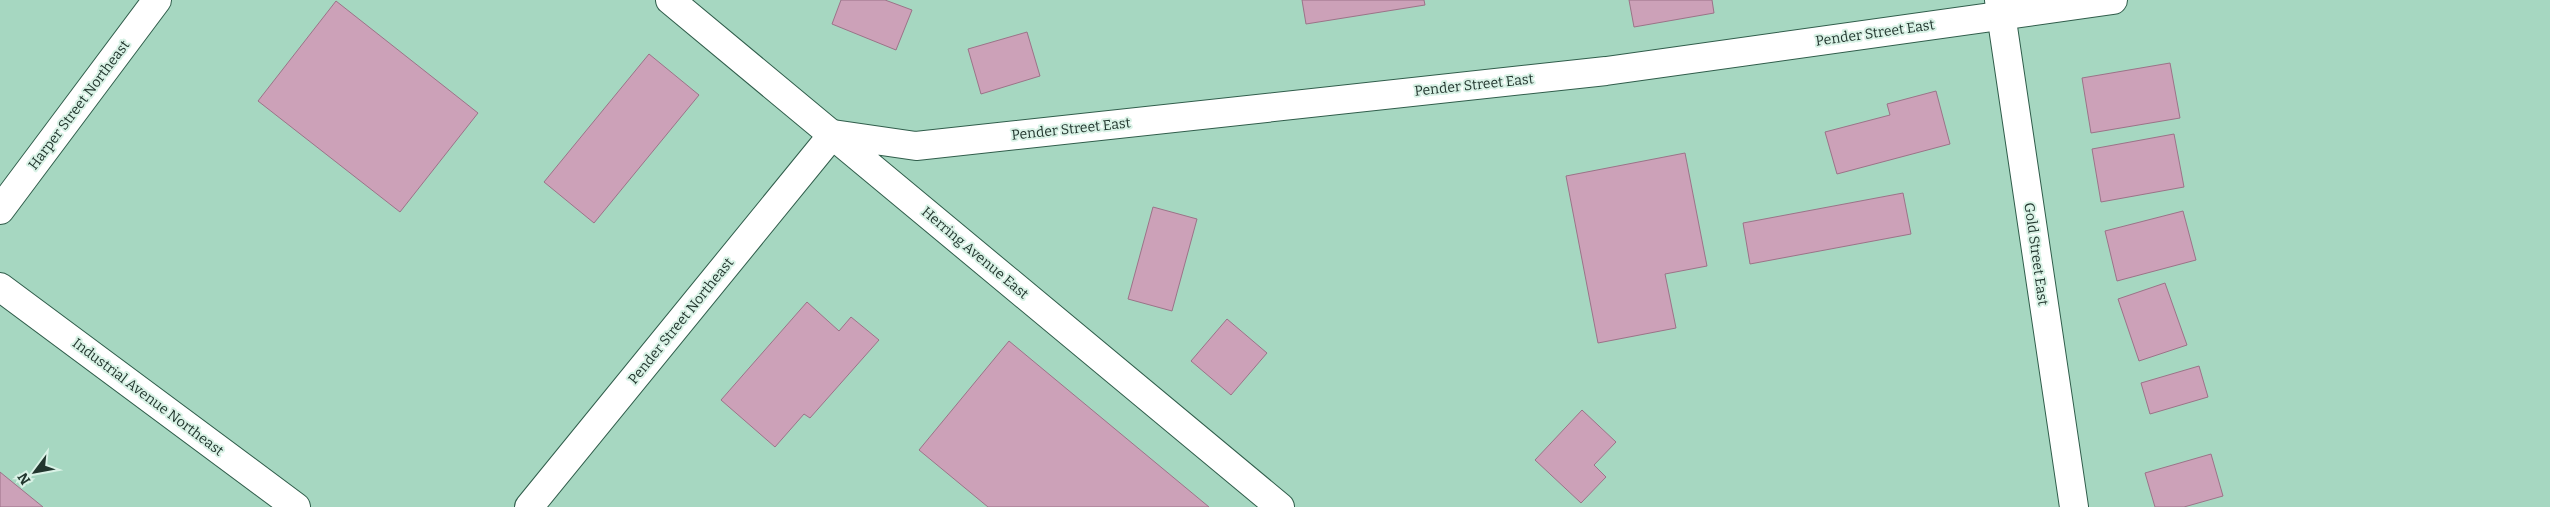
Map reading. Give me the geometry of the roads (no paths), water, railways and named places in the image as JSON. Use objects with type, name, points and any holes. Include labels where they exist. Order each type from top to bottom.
[{"type":"street","name":"Harper Street Northeast","points":[[0,210],[157,0]]},
{"type":"street","name":"Herring Avenue East","points":[[670,0],[1280,507]]},
{"type":"street","name":"Pender Street East","points":[[833,134],[916,146],[1606,70],[2000,7],[2113,0]]},
{"type":"street","name":"Gold Street East","points":[[2000,7],[2074,507]]},
{"type":"street","name":"Pender Street Northeast","points":[[529,507],[833,134]]},
{"type":"street","name":"Industrial Avenue Northeast","points":[[0,288],[296,507]]}]
